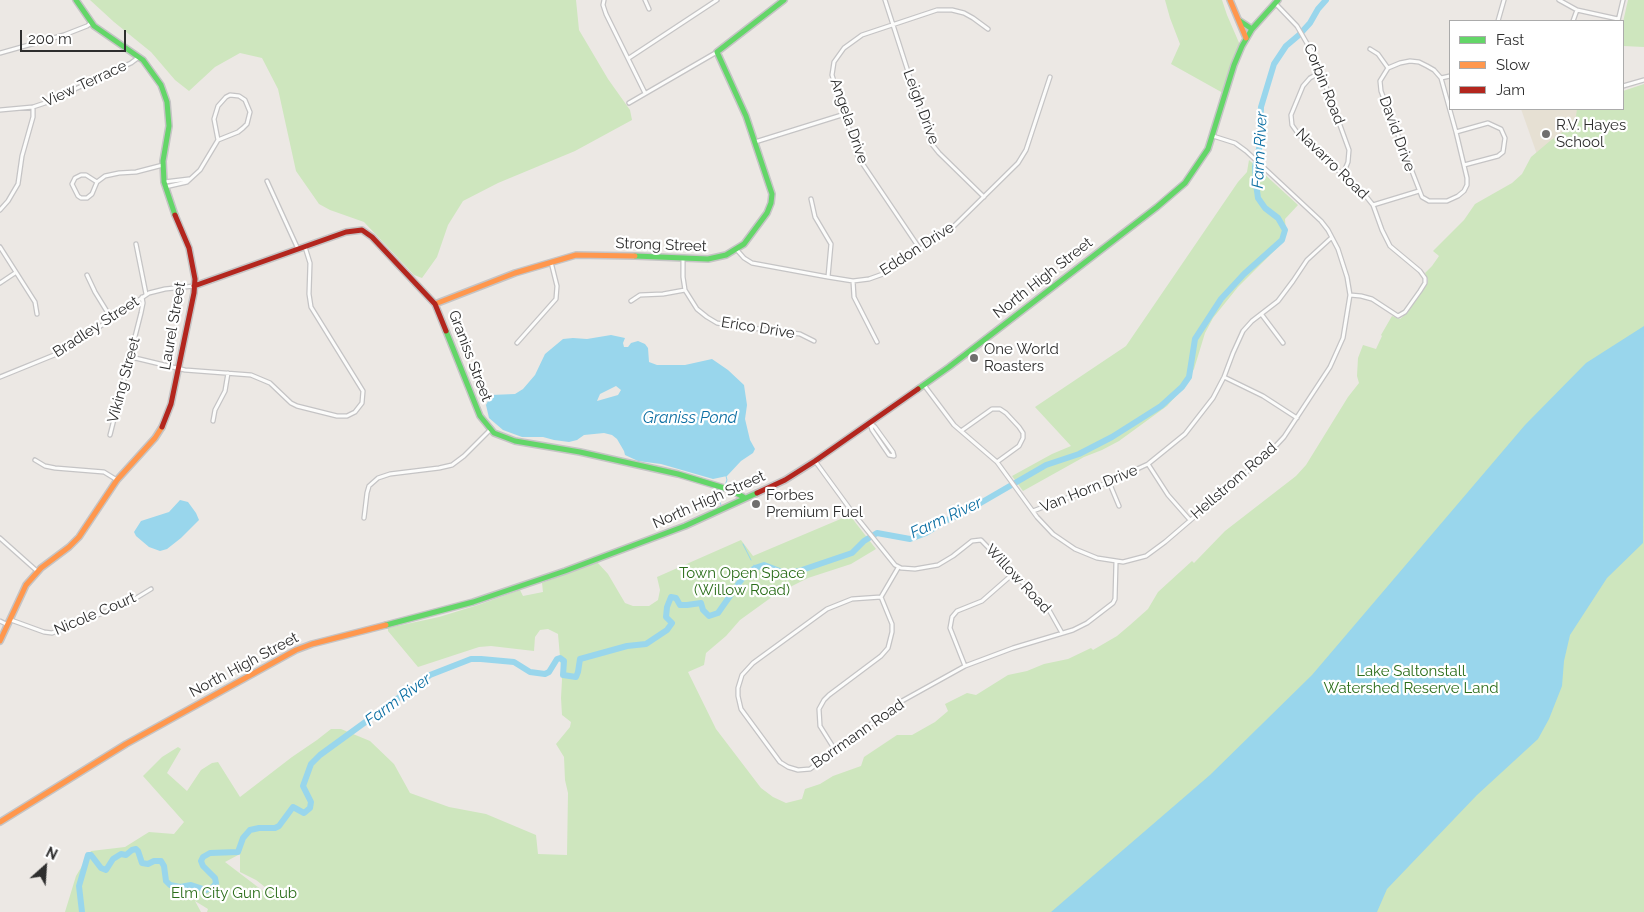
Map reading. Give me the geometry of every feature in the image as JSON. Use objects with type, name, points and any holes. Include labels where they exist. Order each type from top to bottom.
[{"type":"street","name":"Laurel Street","points":[[0,641],[23,590],[37,572],[66,550],[79,537],[117,480],[155,438],[163,426],[169,412],[193,302],[193,266],[188,241],[164,184],[163,165],[168,126],[167,102],[157,77],[139,56],[91,23],[76,0]]},
{"type":"street","points":[[604,0],[603,4],[606,14],[645,92]]},
{"type":"street","points":[[645,0],[650,9]]},
{"type":"street","points":[[628,58],[717,0]]},
{"type":"street","points":[[629,103],[717,52],[784,0]]},
{"type":"street","name":"Leigh Drive","points":[[885,0],[931,143],[984,197]]},
{"type":"street","points":[[1230,0],[1246,38]]},
{"type":"street","points":[[1498,20],[1504,0]]},
{"type":"street","points":[[1559,0],[1577,10],[1618,20],[1623,0]]},
{"type":"street","name":"Corbin Road","points":[[1277,2],[1299,28],[1321,72],[1349,150],[1348,162],[1343,174]]},
{"type":"street","name":"North High Street","points":[[0,822],[126,744],[296,650],[312,644],[444,611],[498,594],[666,534],[784,480],[815,461],[924,385],[1176,192],[1197,167],[1205,154],[1213,136],[1234,65],[1246,38],[1277,2]]},
{"type":"street","name":"Angela Drive","points":[[920,249],[858,157],[832,75],[832,66],[836,57],[844,48],[862,35],[934,11],[946,10],[969,16],[988,30]]},
{"type":"street","points":[[1574,20],[1577,10]]},
{"type":"street","points":[[1240,21],[1252,29]]},
{"type":"street","points":[[0,53],[64,35],[91,23]]},
{"type":"street","points":[[1370,49],[1378,54],[1388,68],[1400,63],[1419,62],[1434,70],[1441,78],[1449,76]]},
{"type":"street","name":"Strong Street","points":[[435,304],[515,273],[585,254],[714,259],[737,250],[754,233],[767,213],[771,204],[771,191],[742,107],[717,52]]},
{"type":"street","name":"View Terrace","points":[[0,110],[33,107],[131,63],[139,56]]},
{"type":"street","name":"David Drive","points":[[1388,68],[1380,82],[1381,91],[1418,191],[1422,197],[1429,201],[1447,201],[1458,196],[1467,185],[1464,165],[1450,110]]},
{"type":"street","name":"Navarro Road","points":[[1321,72],[1310,78],[1303,86],[1291,115],[1292,126],[1299,135],[1343,174],[1373,205],[1390,246],[1420,271],[1425,278],[1425,283],[1420,291],[1403,314],[1398,316],[1372,299],[1350,295]]},
{"type":"street","name":"Eddon Drive","points":[[737,250],[752,263],[854,281],[869,279],[883,274],[953,227],[1018,163],[1023,155],[1050,77]]},
{"type":"street","name":"David Drive","points":[[1441,78],[1449,107]]},
{"type":"street","points":[[1624,86],[1644,80]]},
{"type":"street","points":[[164,184],[187,182],[200,170],[218,140],[238,132],[247,124],[250,110],[245,100],[239,96],[230,95],[218,106],[214,119],[218,140]]},
{"type":"street","points":[[0,210],[18,184],[22,156],[33,117],[33,107]]},
{"type":"street","points":[[755,142],[845,114]]},
{"type":"street","points":[[1456,132],[1488,123],[1501,128],[1505,138],[1503,152],[1498,156],[1464,165]]},
{"type":"street","name":"Hellstrom Road","points":[[924,385],[960,431],[983,448],[997,462],[1033,511],[1053,534],[1075,549],[1097,558],[1116,562],[1131,561],[1146,556],[1270,452],[1284,437],[1297,418],[1324,377],[1340,346],[1345,330],[1350,295],[1344,265],[1331,238],[1320,221],[1250,154],[1234,144],[1213,136]]},
{"type":"street","points":[[97,182],[86,175],[80,174],[72,184],[78,196],[84,198],[92,194],[97,182],[111,174],[136,172],[163,165]]},
{"type":"street","points":[[267,181],[298,249]]},
{"type":"street","name":"David Drive","points":[[1373,205],[1418,191]]},
{"type":"street","points":[[811,199],[815,217],[831,244],[828,276]]},
{"type":"street","name":"Graniss Street","points":[[194,286],[352,230],[362,230],[372,237],[435,304],[482,421],[490,430]]},
{"type":"street","name":"Van Horn Drive","points":[[1033,511],[1109,482],[1148,464],[1185,434],[1213,398],[1243,332],[1252,321],[1262,315],[1286,292],[1307,260],[1331,238]]},
{"type":"street","points":[[136,244],[146,294]]},
{"type":"street","points":[[0,247],[35,302],[37,314]]},
{"type":"street","points":[[131,357],[179,368],[252,375],[264,379],[291,403],[305,408],[344,416],[355,412],[361,406],[363,399],[362,388],[311,307],[309,294],[310,263],[305,247]]},
{"type":"street","name":"Erico Drive","points":[[683,259],[685,290],[697,309],[707,317],[717,322],[800,334],[814,341]]},
{"type":"street","points":[[517,343],[556,299],[557,286],[551,262]]},
{"type":"street","points":[[0,283],[15,273]]},
{"type":"street","points":[[87,276],[111,318]]},
{"type":"street","points":[[854,281],[854,297],[878,342]]},
{"type":"street","name":"Bradley Street","points":[[0,376],[64,351],[146,294],[159,290],[194,286]]},
{"type":"street","points":[[630,301],[640,295],[663,294],[685,290]]},
{"type":"street","name":"Viking Street","points":[[110,435],[131,357],[143,303],[142,297]]},
{"type":"street","points":[[1262,315],[1283,343]]},
{"type":"street","points":[[213,421],[215,410],[225,390],[228,373]]},
{"type":"street","points":[[1224,377],[1263,396],[1297,418]]},
{"type":"street","points":[[960,431],[992,409],[1000,409],[1006,413],[1019,427],[1023,438],[1019,446],[997,462]]},
{"type":"street","points":[[870,423],[875,427],[894,456],[889,455],[872,430],[870,423]]},
{"type":"street","points":[[364,518],[369,486],[378,478],[390,474],[452,465],[464,456],[490,430],[499,436],[515,441],[586,454],[687,477],[737,492],[745,498]]},
{"type":"street","points":[[36,460],[45,466],[55,468],[104,472],[117,480]]},
{"type":"street","points":[[815,461],[866,530],[898,568],[881,597],[892,624],[888,648],[881,656],[829,695],[819,710],[820,726],[835,750]]},
{"type":"street","points":[[1148,464],[1168,495],[1190,520]]},
{"type":"street","points":[[1109,482],[1119,506]]},
{"type":"street","points":[[0,538],[37,572]]},
{"type":"street","name":"Willow Road","points":[[898,568],[923,568],[938,565],[972,541],[984,542],[1049,610],[1062,633]]},
{"type":"street","name":"Borrmann Road","points":[[881,597],[852,599],[828,609],[753,662],[745,671],[740,682],[738,696],[741,709],[784,765],[793,769],[806,770],[902,702],[965,666],[1087,623],[1110,607],[1115,599],[1116,562]]},
{"type":"street","points":[[965,666],[950,628],[952,618],[957,611],[982,602],[1014,573]]},
{"type":"street","name":"Nicole Court","points":[[0,621],[52,633],[121,606],[151,589]]},
{"type":"shaded area","name":"R.V. Hayes School","points":[[1521,110],[1598,110],[1539,160]]},
{"type":"green space","points":[[90,0],[576,0],[579,30],[608,79],[630,110],[632,120],[575,151],[498,183],[463,201],[448,225],[437,257],[422,278],[414,275],[364,222],[319,204],[296,171],[278,89],[262,58],[240,53],[215,67],[189,91],[175,80],[151,52]]},
{"type":"green space","points":[[1165,0],[1222,0],[1240,45],[1232,63],[1223,93],[1171,64],[1180,44]]},
{"type":"green space","points":[[1628,0],[1644,0],[1644,47],[1624,46],[1623,20]]},
{"type":"green space","name":"Lake Saltonstall Watershed Reserve Land","points":[[1644,84],[1644,912],[207,912],[208,909],[195,901],[201,912],[65,912],[76,876],[91,851],[125,847],[149,832],[174,834],[184,822],[143,776],[162,757],[178,747],[181,749],[167,773],[187,791],[201,770],[212,763],[218,762],[240,797],[331,729],[341,729],[370,741],[394,764],[410,793],[449,807],[486,814],[536,835],[538,854],[567,855],[568,793],[565,780],[564,757],[556,744],[570,727],[571,722],[562,715],[562,680],[558,634],[548,629],[540,630],[535,637],[534,651],[491,646],[479,647],[418,667],[388,631],[388,628],[439,617],[520,590],[523,596],[543,592],[542,583],[597,562],[608,574],[625,603],[633,606],[649,606],[658,600],[660,590],[657,577],[741,540],[753,556],[850,515],[876,549],[851,564],[808,578],[776,594],[740,620],[726,636],[706,653],[704,665],[688,672],[716,729],[761,788],[773,797],[786,803],[802,799],[805,789],[861,766],[864,757],[897,735],[912,735],[935,722],[948,711],[945,704],[967,693],[976,695],[1008,675],[1068,659],[1091,648],[1093,650],[1117,636],[1130,625],[1148,609],[1158,592],[1192,561],[1194,563],[1225,531],[1296,476],[1306,465],[1348,397],[1359,383],[1357,376],[1358,358],[1363,345],[1376,349],[1381,335],[1392,316],[1400,319],[1407,313],[1427,284],[1428,280],[1425,273],[1439,256],[1433,251],[1464,220],[1475,204],[1512,183],[1522,174],[1531,157],[1575,123],[1577,110],[1624,110],[1624,91]],"holes":[[[240,854],[240,872],[265,887],[268,892],[267,894],[225,862]]]},
{"type":"green space","points":[[1249,160],[1298,205],[1285,219],[1286,233],[1278,247],[1238,287],[1213,318],[1205,333],[1194,369],[1183,388],[1167,406],[1119,441],[1084,457],[1023,491],[1012,476],[1071,446],[1035,407],[1126,346],[1238,182],[1247,172]]},
{"type":"water","points":[[1644,326],[1643,543],[1607,578],[1570,635],[1564,661],[1562,686],[1549,719],[1538,739],[1477,795],[1387,889],[1377,912],[1051,912],[1210,775],[1312,675],[1525,425],[1586,363]]},
{"type":"water","name":"Graniss Pond","points":[[611,335],[625,338],[624,347],[628,347],[631,343],[638,341],[645,344],[648,348],[649,362],[657,365],[685,365],[712,359],[728,370],[744,385],[747,405],[745,419],[750,440],[755,449],[753,453],[741,461],[727,476],[713,479],[661,464],[638,461],[625,455],[617,439],[612,435],[604,433],[584,435],[577,440],[569,442],[543,437],[522,437],[503,430],[489,418],[486,405],[491,395],[515,394],[523,389],[535,375],[545,354],[563,339],[587,339]],"holes":[[[616,386],[621,390],[618,395],[597,401],[600,394]]]},
{"type":"water","points":[[180,500],[188,502],[199,520],[181,538],[167,549],[160,551],[149,547],[136,536],[134,532],[141,521],[169,512]]},
{"type":"waterway","name":"Farm River","points":[[82,912],[79,886],[88,855],[91,855],[101,868],[106,870],[113,859],[121,854],[126,855],[136,849],[142,863],[148,864],[154,861],[161,861],[164,866],[166,881],[170,885],[180,887],[191,885],[206,890],[213,887],[216,883],[215,878],[203,866],[201,861],[203,857],[210,853],[238,852],[243,838],[250,830],[279,826],[293,807],[304,813],[310,808],[311,802],[303,786],[311,764],[320,755],[430,675],[471,659],[514,662],[530,672],[545,674],[549,672],[557,659],[560,658],[564,661],[563,675],[576,677],[580,659],[627,646],[646,644],[667,630],[672,623],[666,617],[671,597],[676,598],[680,605],[701,603],[703,610],[709,616],[718,613],[744,576],[755,568],[764,565],[785,573],[799,571],[852,553],[864,541],[877,533],[910,539],[926,533],[1046,465],[1079,454],[1112,437],[1161,406],[1182,387],[1189,377],[1195,339],[1221,299],[1244,274],[1282,240],[1285,230],[1278,218],[1265,208],[1258,198],[1255,167],[1260,144],[1261,107],[1274,64],[1286,46],[1310,23],[1326,0]]},
{"type":"waterway","points":[[725,485],[726,476]]},
{"type":"waterway","points":[[720,491],[718,498],[721,505]]},
{"type":"waterway","points":[[743,544],[751,560]]},
{"type":"traffic: fast","points":[[76,0],[94,26],[143,60],[161,85],[167,102],[169,126],[163,161],[164,182],[175,215]]},
{"type":"traffic: fast","points":[[635,256],[708,259],[726,255],[744,244],[767,213],[772,194],[746,116],[717,52],[784,0]]},
{"type":"traffic: fast","points":[[918,389],[1157,207],[1185,183],[1208,149],[1234,65],[1242,46],[1252,29],[1278,0]]},
{"type":"traffic: fast","points":[[1240,21],[1252,29]]},
{"type":"traffic: fast","points":[[446,331],[480,416],[494,433],[515,441],[580,452],[678,474],[731,490],[745,498]]},
{"type":"traffic: fast","points":[[386,625],[473,602],[565,571],[685,526],[757,493]]},
{"type":"traffic: slow","points":[[1230,0],[1246,38]]},
{"type":"traffic: slow","points":[[435,304],[515,273],[576,255],[635,256]]},
{"type":"traffic: slow","points":[[0,641],[26,585],[41,568],[79,537],[117,480],[155,438],[162,427]]},
{"type":"traffic: slow","points":[[0,822],[126,744],[296,650],[386,625]]},
{"type":"traffic: jam","points":[[162,427],[171,404],[194,293],[195,279],[189,248],[175,215]]},
{"type":"traffic: jam","points":[[194,286],[346,232],[362,230],[372,237],[435,304],[446,331]]},
{"type":"traffic: jam","points":[[757,493],[785,480],[815,461],[918,389]]},
{"type":"place","name":"R.V. Hayes School","points":[[1546,134]]},
{"type":"place","name":"One World Roasters","points":[[974,358]]},
{"type":"place","name":"Forbes Premium Fuel","points":[[756,504]]},
{"type":"park label","name":"Town Open Space (Willow Road)","points":[[742,582]]},
{"type":"park label","name":"Elm City Gun Club","points":[[234,893]]}]
